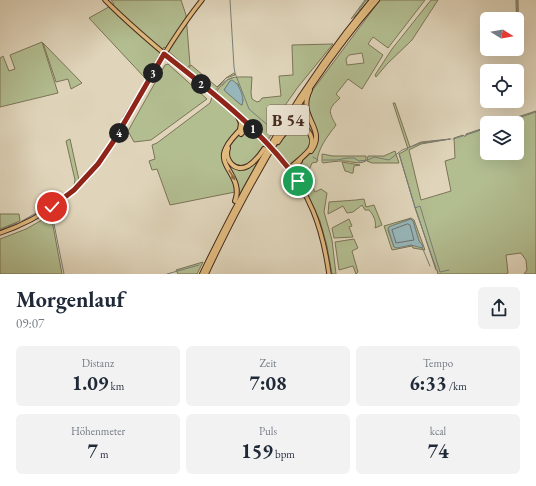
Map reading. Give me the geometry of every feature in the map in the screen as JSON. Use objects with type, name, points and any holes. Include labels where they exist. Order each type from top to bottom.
[{"type":"highway","name":"B 54","points":[[202,274],[252,174],[282,124],[327,58],[372,0]]},
{"type":"highway","name":"B 54","points":[[206,274],[258,170],[287,122],[320,72],[377,0]]},
{"type":"highway","points":[[290,170],[311,150],[316,141],[316,132],[307,113],[306,105],[308,95],[320,72]]},
{"type":"highway","points":[[238,116],[241,125],[240,130]]},
{"type":"highway","points":[[248,124],[228,148],[228,160],[232,165],[237,167],[246,167],[255,161],[274,132],[282,124]]},
{"type":"highway","points":[[219,238],[238,193],[236,182],[226,165],[224,154],[227,146],[240,130],[248,124]]},
{"type":"highway","points":[[258,170],[266,162],[279,140],[287,131],[294,127],[302,127],[310,134],[312,140],[311,145],[308,151],[290,170]]},
{"type":"highway","points":[[299,163],[296,171],[301,186]]},
{"type":"main road","points":[[105,0],[164,54],[248,124],[279,156],[301,186],[311,205],[325,245],[329,274]]},
{"type":"main road","points":[[0,233],[28,221],[44,212],[68,194],[102,159],[164,54],[202,0]]},
{"type":"green space","points":[[111,0],[181,0],[186,15],[190,65],[187,68],[164,47],[145,78],[89,18],[114,4]]},
{"type":"green space","points":[[365,0],[369,0],[351,19]]},
{"type":"green space","points":[[380,0],[425,0],[388,48],[373,37],[368,44],[383,55],[362,89],[348,79],[336,94],[340,98],[330,110],[336,125],[321,147],[317,162],[312,163],[307,175],[315,192],[321,189],[327,193],[324,212],[332,240],[336,274],[332,274],[327,246],[320,221],[298,170],[300,163],[311,153],[317,142],[307,103],[312,91]],"holes":[[[362,53],[364,63],[347,65],[346,59],[349,55]]]},
{"type":"green space","points":[[431,0],[438,0],[412,40],[376,77],[375,75],[392,49]]},
{"type":"green space","points":[[516,0],[518,0],[518,12],[516,12]]},
{"type":"green space","points":[[42,42],[58,93],[0,107],[0,58],[3,56],[9,71],[15,69],[10,55]]},
{"type":"green space","points":[[43,43],[82,83],[71,89],[68,79],[56,82]]},
{"type":"green space","points":[[333,44],[286,104],[281,119],[268,140],[247,120],[215,94],[223,83],[230,78],[252,77],[252,99],[257,102],[262,98],[281,96],[279,76],[293,75],[292,45]],"holes":[[[230,81],[238,84],[243,100],[242,105],[224,90]]]},
{"type":"green space","points":[[168,64],[207,99],[151,140],[134,142],[128,131],[165,65]]},
{"type":"green space","points":[[191,65],[217,87],[226,78],[214,92],[188,69]]},
{"type":"green space","points":[[234,73],[235,75],[226,78]]},
{"type":"green space","points":[[212,97],[233,115],[238,124],[239,129],[225,145],[222,154],[233,179],[235,192],[170,205],[157,169],[152,170],[149,161],[155,159],[152,145],[157,143],[210,103]]},
{"type":"green space","points":[[306,97],[305,110],[314,129],[315,141],[313,137],[299,125],[282,134]]},
{"type":"green space","points":[[393,103],[395,103],[410,147],[421,142],[450,139],[421,144],[409,150],[421,200],[451,191],[445,161],[455,158],[454,138],[463,135],[466,136],[466,134],[480,129],[480,160],[524,160],[524,116],[521,116],[536,111],[536,274],[524,274],[527,270],[526,260],[521,253],[506,255],[508,273],[506,274],[438,274],[399,154],[408,149]]},
{"type":"green space","points":[[296,128],[302,129],[309,135],[310,144],[309,148],[304,154],[290,164],[275,148],[289,131]]},
{"type":"green space","points":[[246,130],[251,131],[265,146],[252,162],[244,165],[233,164],[228,156],[229,148]]},
{"type":"green space","points":[[70,139],[79,180],[74,185],[75,180],[66,141]]},
{"type":"green space","points":[[228,147],[228,161],[242,169],[262,154],[238,197],[239,189],[237,182],[226,162]]},
{"type":"green space","points":[[395,151],[399,163],[372,163],[367,161],[368,156],[384,156]]},
{"type":"green space","points":[[322,154],[333,156],[366,156],[366,161],[360,163],[336,161],[323,163]]},
{"type":"green space","points":[[342,162],[360,165],[354,166],[353,173],[350,173],[345,171]]},
{"type":"green space","points":[[364,199],[366,207],[374,205],[382,225],[375,228],[373,216],[369,210],[365,210],[362,205],[353,212],[347,213],[343,206],[328,214],[329,202]]},
{"type":"green space","points":[[0,214],[19,214],[20,221],[0,229]]},
{"type":"green space","points":[[51,215],[62,274],[0,274],[0,239],[26,229]]},
{"type":"green space","points":[[411,218],[414,220],[425,250],[413,248],[412,246],[392,250],[384,226]],"holes":[[[410,219],[413,221],[419,241],[422,245],[394,247],[388,230],[389,227]]]},
{"type":"green space","points":[[349,219],[352,226],[349,227],[353,237],[334,238],[332,228]]},
{"type":"green space","points":[[354,239],[358,248],[352,251],[358,272],[356,274],[353,266],[339,270],[335,242]]},
{"type":"green space","points":[[203,262],[197,274],[178,274],[176,270]]},
{"type":"water","points":[[232,80],[237,84],[241,91],[243,99],[242,105],[224,90]]},
{"type":"water","points":[[411,219],[419,241],[423,246],[422,248],[411,245],[397,248],[394,247],[388,228]]},
{"type":"waterway","points":[[230,0],[235,73],[249,109],[271,128]]},
{"type":"waterway","points":[[359,10],[366,0]]},
{"type":"waterway","points":[[517,0],[517,12]]},
{"type":"waterway","points":[[123,117],[156,63]]},
{"type":"waterway","points":[[222,86],[227,80],[232,78]]},
{"type":"waterway","points":[[524,116],[536,112]]},
{"type":"waterway","points":[[88,172],[103,153],[119,127]]},
{"type":"waterway","points":[[466,135],[480,130]]},
{"type":"waterway","points":[[453,139],[463,136]]},
{"type":"waterway","points":[[323,160],[354,158],[359,161],[368,160],[374,157],[389,160],[402,150],[421,143],[451,139]]},
{"type":"waterway","points":[[399,153],[415,208],[420,206],[440,272],[449,270]]},
{"type":"waterway","points":[[313,157],[318,160]]},
{"type":"waterway","points":[[54,202],[72,188],[85,175]]},
{"type":"waterway","points":[[22,221],[50,205]]},
{"type":"waterway","points":[[415,208],[436,268]]},
{"type":"waterway","points":[[52,214],[64,274]]},
{"type":"waterway","points":[[0,230],[17,223]]},
{"type":"waterway","points":[[422,247],[430,266]]},
{"type":"waterway","points":[[167,274],[199,265]]},
{"type":"route","points":[[52,207],[74,190],[98,164],[113,142],[164,54],[252,128],[279,156],[298,181]]}]
